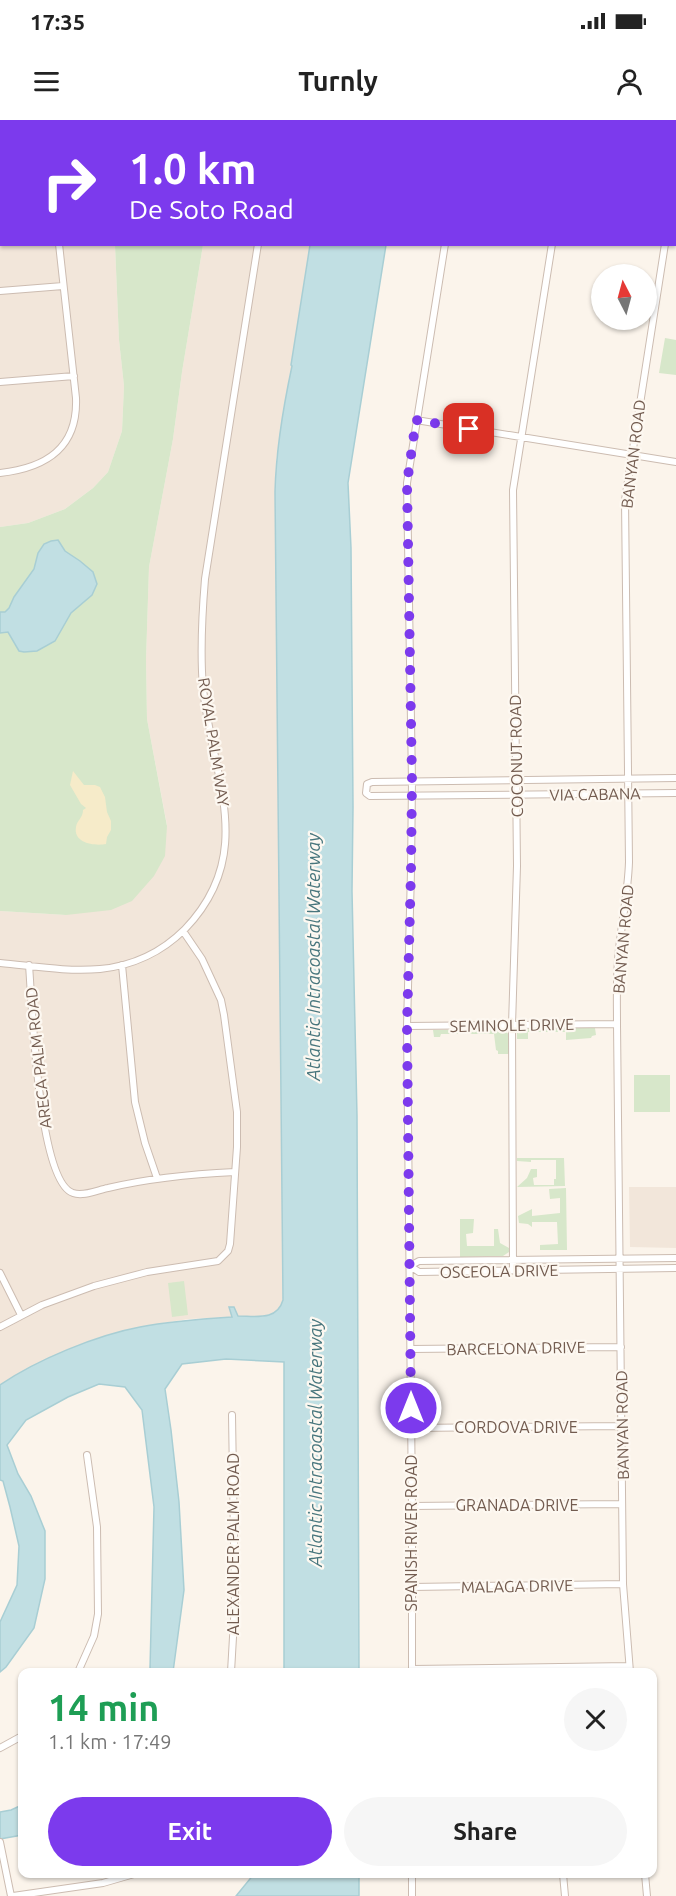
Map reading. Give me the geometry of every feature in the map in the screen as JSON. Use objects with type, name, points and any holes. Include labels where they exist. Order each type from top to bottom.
[{"type":"street","points":[[0,474],[41,464],[61,447],[75,418],[74,376],[59,246]]},
{"type":"street","name":"ROYAL PALM WAY","points":[[0,963],[85,969],[122,965],[142,958],[162,948],[199,914],[211,895],[222,868],[226,847],[225,810],[203,688],[202,606],[258,246]]},
{"type":"street","name":"SPANISH RIVER ROAD","points":[[412,1668],[407,1026],[412,781],[407,483],[445,246]]},
{"type":"street","name":"COCONUT ROAD","points":[[513,1270],[512,1025],[517,866],[513,490],[552,246]]},
{"type":"street","name":"BANYAN ROAD","points":[[629,1668],[623,1584],[617,1024],[619,948],[628,885],[625,500],[665,246]]},
{"type":"street","points":[[0,291],[63,286]]},
{"type":"street","points":[[0,382],[74,376]]},
{"type":"street","points":[[416,420],[676,462]]},
{"type":"street","name":"VIA CABANA","points":[[676,778],[372,782],[367,784],[365,790],[370,796],[676,793]]},
{"type":"street","points":[[0,1327],[21,1315],[68,1295],[111,1280],[156,1270],[211,1263],[222,1258],[228,1251],[235,1172],[237,1113],[233,1077],[221,1000],[202,959],[183,931]]},
{"type":"street","name":"ARECA PALM ROAD","points":[[29,965],[41,1110],[52,1160],[61,1184],[72,1193],[80,1194],[157,1178],[235,1172]]},
{"type":"street","points":[[122,965],[135,1102],[157,1178]]},
{"type":"street","name":"SEMINOLE DRIVE","points":[[407,1026],[617,1024]]},
{"type":"street","name":"OSCEOLA DRIVE","points":[[676,1258],[419,1261],[410,1266],[419,1272],[676,1268]]},
{"type":"street","points":[[0,1273],[21,1315]]},
{"type":"street","name":"BARCELONA DRIVE","points":[[411,1349],[621,1347]]},
{"type":"street","name":"ALEXANDER PALM ROAD","points":[[231,1668],[235,1602],[232,1415]]},
{"type":"street","name":"CORDOVA DRIVE","points":[[411,1428],[622,1426]]},
{"type":"street","points":[[80,1668],[94,1636],[98,1614],[97,1527],[87,1455]]},
{"type":"street","name":"GRANADA DRIVE","points":[[412,1506],[622,1504]]},
{"type":"street","name":"MALAGA DRIVE","points":[[412,1587],[623,1584]]},
{"type":"street","points":[[0,1748],[18,1738]]},
{"type":"street","points":[[1,1844],[12,1896],[103,1883],[120,1878]]},
{"type":"street","points":[[412,1878],[412,1896]]},
{"type":"street","points":[[563,1878],[565,1896]]},
{"type":"street","points":[[645,1878],[647,1896]]},
{"type":"shaded area","points":[[0,246],[115,246],[119,340],[124,386],[122,431],[108,472],[93,488],[65,509],[28,523],[0,527]]},
{"type":"shaded area","points":[[203,246],[310,246],[291,365],[293,366],[276,460],[275,492],[283,1300],[277,1312],[270,1316],[238,1316],[234,1307],[233,1317],[188,1319],[112,1334],[32,1366],[0,1385],[0,911],[66,915],[167,825],[147,719],[149,567],[173,439]]},
{"type":"shaded area","points":[[629,1187],[676,1187],[676,1248],[630,1247]]},
{"type":"green space","points":[[115,246],[203,246],[173,439],[149,567],[147,719],[167,826],[165,856],[154,876],[132,901],[111,910],[66,915],[0,911],[0,527],[28,523],[65,509],[93,488],[108,472],[122,431],[124,386],[119,340]]},
{"type":"green space","points":[[665,338],[676,340],[676,375],[659,373]]},
{"type":"green space","points":[[595,1028],[596,1035],[591,1038],[566,1040],[566,1032],[528,1032],[528,1039],[517,1039],[517,1030]]},
{"type":"green space","points":[[504,1029],[509,1035],[508,1054],[498,1054],[494,1034],[441,1034],[440,1037],[434,1037],[433,1030]]},
{"type":"green space","points":[[634,1075],[670,1075],[670,1112],[634,1112]]},
{"type":"green space","points":[[517,1158],[564,1158],[565,1186],[517,1187],[527,1178],[531,1169],[537,1169],[537,1177],[533,1178],[534,1185],[554,1185],[556,1160],[531,1160],[531,1162],[517,1161]]},
{"type":"green space","points":[[566,1188],[567,1250],[540,1250],[540,1245],[558,1244],[557,1222],[532,1222],[532,1227],[519,1223],[518,1216],[532,1209],[532,1216],[560,1213],[560,1198],[550,1199],[549,1189]]},
{"type":"green space","points":[[460,1219],[474,1219],[473,1233],[466,1234],[467,1246],[494,1246],[494,1229],[498,1229],[500,1243],[509,1248],[509,1252],[503,1256],[460,1257]]},
{"type":"green space","points":[[184,1281],[188,1315],[172,1317],[168,1283]]},
{"type":"sand","points":[[73,771],[84,785],[100,787],[105,797],[111,821],[111,830],[106,844],[86,843],[76,833],[83,810],[86,808],[81,804],[70,785]]},
{"type":"water","name":"Atlantic Intracoastal Waterway","points":[[310,246],[386,246],[348,483],[351,548],[352,891],[357,1116],[359,1668],[284,1668],[284,1362],[226,1359],[182,1364],[165,1389],[179,1502],[184,1590],[174,1668],[150,1668],[154,1507],[142,1410],[125,1387],[99,1384],[68,1397],[26,1420],[7,1445],[45,1531],[45,1579],[34,1628],[0,1672],[0,1622],[17,1585],[19,1546],[3,1481],[0,1480],[0,1385],[49,1358],[105,1336],[163,1323],[232,1317],[229,1307],[234,1307],[238,1316],[265,1316],[276,1311],[283,1300],[275,492],[277,460]]},
{"type":"water","points":[[58,540],[65,551],[93,572],[97,584],[92,595],[71,613],[55,641],[37,651],[19,651],[8,632],[0,633],[0,612],[5,612],[9,608],[34,569],[38,553],[44,544]]},
{"type":"water","points":[[18,1807],[18,1836],[0,1839],[0,1812]]},
{"type":"water","points":[[251,1878],[359,1878],[359,1896],[236,1896]]},
{"type":"route","points":[[411,1408],[407,1026],[412,781],[407,483],[416,420],[469,429]]}]
